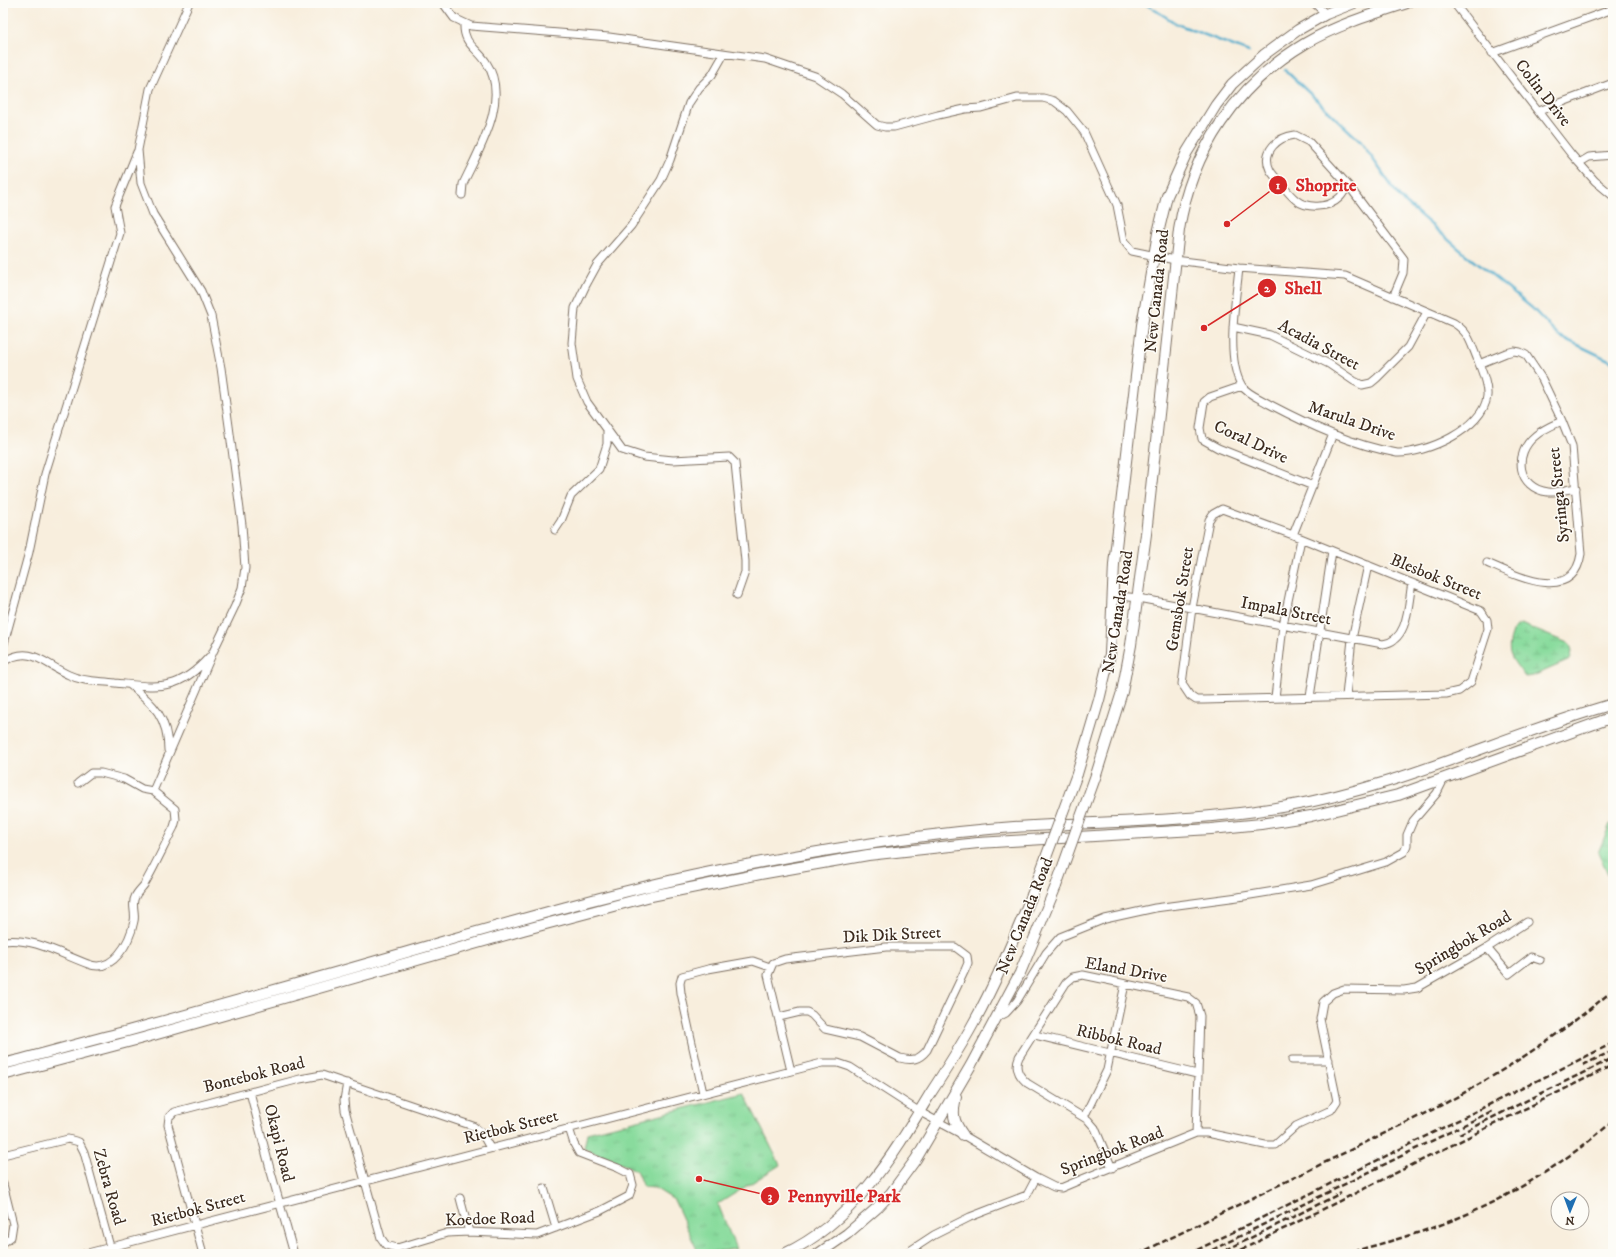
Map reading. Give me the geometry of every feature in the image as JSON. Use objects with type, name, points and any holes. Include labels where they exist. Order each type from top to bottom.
[{"type":"main road","name":"New Canada Road","points":[[784,1254],[813,1239],[852,1206],[897,1148],[920,1112],[978,1015],[1017,934],[1077,774],[1101,696],[1107,667],[1119,513],[1142,325],[1164,206],[1181,163],[1216,105],[1242,75],[1265,54],[1298,30],[1326,14],[1354,3]]},
{"type":"main road","name":"New Canada Road","points":[[818,1254],[847,1234],[891,1192],[916,1159],[936,1121],[958,1088],[998,1017],[1032,948],[1096,775],[1122,692],[1138,598],[1165,364],[1175,260],[1183,207],[1198,164],[1225,116],[1237,100],[1256,80],[1277,63],[1306,43],[1323,34],[1407,3]]},
{"type":"main road","points":[[3,1064],[253,996],[534,916],[693,876],[809,853],[902,839],[1009,828],[1192,817],[1297,805],[1364,790],[1424,771],[1613,704]]},
{"type":"main road","points":[[3,1075],[150,1036],[530,928],[652,896],[832,860],[942,846],[1210,829],[1261,824],[1311,816],[1398,795],[1444,779],[1533,744],[1613,717]]},
{"type":"main road","points":[[958,1088],[953,1116],[955,1123],[963,1134]]},
{"type":"street","points":[[3,647],[29,552],[45,474],[120,233],[116,206],[138,150],[150,89],[189,3]]},
{"type":"street","points":[[443,3],[449,13],[464,24],[465,39],[487,64],[494,80],[496,95],[494,113],[463,184],[462,195]]},
{"type":"street","points":[[1314,3],[1326,14]]},
{"type":"street","name":"Colin Drive","points":[[1454,3],[1579,163],[1595,181],[1613,196]]},
{"type":"street","points":[[1492,53],[1613,9]]},
{"type":"street","name":"Marula Drive","points":[[464,24],[609,38],[694,48],[724,54],[765,59],[809,73],[842,94],[877,125],[884,127],[904,125],[965,109],[981,108],[1017,98],[1043,98],[1054,101],[1067,111],[1084,132],[1117,205],[1124,241],[1132,251],[1175,260],[1238,268],[1345,276],[1454,323],[1465,331],[1480,364],[1487,390],[1487,397],[1482,412],[1453,436],[1427,449],[1416,452],[1397,453],[1333,434],[1282,411],[1258,398],[1242,386]]},
{"type":"street","points":[[724,54],[712,76],[699,88],[689,103],[670,160],[661,180],[631,226],[597,265],[575,308],[572,343],[577,379],[587,402],[622,450],[639,455],[673,460],[729,457],[735,463],[745,562],[745,572],[737,595]]},
{"type":"street","points":[[1539,111],[1613,83]]},
{"type":"street","points":[[1348,185],[1339,198],[1331,202],[1316,206],[1303,204],[1296,200],[1271,171],[1268,155],[1275,143],[1282,138],[1295,135],[1302,137],[1309,142],[1348,185],[1404,259],[1403,273],[1393,297]]},
{"type":"street","points":[[138,150],[141,183],[153,214],[201,291],[211,316],[222,368],[242,525],[245,568],[242,588],[235,606],[213,652],[153,791]]},
{"type":"street","points":[[1579,163],[1589,157],[1613,155]]},
{"type":"street","points":[[1238,268],[1233,327],[1234,364],[1242,386]]},
{"type":"street","name":"Acadia Street","points":[[1233,327],[1270,335],[1329,364],[1354,382],[1362,385],[1371,383],[1408,347],[1427,312]]},
{"type":"street","name":"Syringa Street","points":[[1480,364],[1514,351],[1526,355],[1542,379],[1562,420],[1572,446],[1581,554],[1578,566],[1568,577],[1555,583],[1547,584],[1520,577],[1487,564]]},
{"type":"street","name":"Coral Drive","points":[[1242,386],[1210,397],[1204,402],[1200,428],[1202,439],[1218,448],[1313,486]]},
{"type":"street","points":[[1562,420],[1534,436],[1522,453],[1521,467],[1529,483],[1540,489],[1556,492],[1576,488]]},
{"type":"street","points":[[555,530],[571,496],[599,470],[607,444],[607,431]]},
{"type":"street","points":[[1293,535],[1333,434]]},
{"type":"street","name":"Blesbok Street","points":[[1187,694],[1198,700],[1446,694],[1465,688],[1472,681],[1488,629],[1485,616],[1481,611],[1463,602],[1229,510],[1218,510]]},
{"type":"street","name":"Gemsbok Street","points":[[1187,694],[1182,684],[1192,608],[1206,531],[1211,516],[1218,510]]},
{"type":"street","points":[[1275,698],[1283,625],[1301,539]]},
{"type":"street","points":[[1310,697],[1332,551]]},
{"type":"street","points":[[1346,696],[1352,639],[1368,565]]},
{"type":"street","name":"Impala Street","points":[[1112,595],[1138,598],[1383,644],[1396,640],[1404,626],[1412,583]]},
{"type":"street","points":[[3,662],[12,656],[21,653],[32,656],[80,679],[153,687],[170,685],[185,679],[200,667],[213,652]]},
{"type":"street","points":[[128,684],[154,707],[161,716],[167,733],[168,754]]},
{"type":"street","points":[[3,941],[24,941],[90,965],[103,967],[110,964],[120,952],[131,934],[135,919],[133,907],[134,897],[143,886],[174,827],[176,820],[175,810],[153,791],[142,789],[124,779],[101,773],[91,773],[78,783]]},
{"type":"street","points":[[998,1017],[1018,1001],[1046,953],[1060,937],[1105,920],[1155,908],[1238,897],[1311,885],[1386,862],[1404,852],[1407,845],[1407,835],[1414,821],[1437,793],[1444,779]]},
{"type":"street","name":"Springbok Road","points":[[936,1121],[963,1134],[1050,1186],[1061,1188],[1196,1133],[1207,1133],[1265,1145],[1274,1145],[1296,1126],[1331,1110],[1338,1096],[1320,1016],[1323,1002],[1329,994],[1344,989],[1404,990],[1417,988],[1486,948],[1527,922]]},
{"type":"street","name":"Dik Dik Street","points":[[770,967],[775,962],[785,959],[886,947],[955,947],[963,952],[968,960],[965,970],[927,1050],[916,1059],[908,1060],[900,1058],[855,1035],[825,1029],[812,1015],[807,1012],[800,1012],[779,1017]]},
{"type":"street","points":[[1486,948],[1510,974],[1531,957],[1540,960]]},
{"type":"street","points":[[704,1093],[680,983],[682,976],[697,971],[750,961],[758,962],[770,967],[768,975],[791,1071]]},
{"type":"street","name":"Eland Drive","points":[[1112,1168],[1095,1128],[1084,1117],[1034,1088],[1019,1075],[1017,1067],[1018,1059],[1035,1035],[1066,983],[1073,977],[1082,975],[1188,997],[1194,1001],[1198,1007],[1200,1016],[1196,1133]]},
{"type":"street","points":[[1084,1117],[1105,1076],[1126,984]]},
{"type":"street","name":"Ribbok Road","points":[[1035,1035],[1197,1074]]},
{"type":"street","points":[[1292,1060],[1329,1060]]},
{"type":"street","name":"Rietbok Street","points":[[84,1254],[111,1251],[194,1225],[822,1063],[843,1065],[876,1082],[936,1121]]},
{"type":"street","name":"Bontebok Road","points":[[194,1225],[168,1125],[169,1117],[174,1112],[186,1108],[317,1075],[331,1077],[477,1127],[490,1148]]},
{"type":"street","name":"Koedoe Road","points":[[347,1083],[344,1100],[345,1110],[381,1238],[388,1247],[401,1248],[436,1236],[469,1232],[533,1235],[556,1228],[629,1196],[633,1185],[628,1173],[579,1154],[569,1128]]},
{"type":"street","name":"Okapi Road","points":[[250,1092],[294,1254]]},
{"type":"street","name":"Zebra Road","points":[[3,1155],[68,1139],[79,1142],[84,1152],[111,1251]]},
{"type":"street","points":[[905,1254],[934,1235],[970,1218],[1027,1195],[1036,1178]]},
{"type":"street","points":[[3,1184],[13,1226],[11,1237],[3,1243]]},
{"type":"street","points":[[544,1188],[556,1228]]},
{"type":"street","points":[[460,1198],[469,1232]]},
{"type":"street","points":[[194,1225],[203,1254]]},
{"type":"green space","points":[[1521,624],[1570,644],[1572,651],[1570,660],[1533,676],[1525,677],[1512,659],[1509,649],[1515,627]]},
{"type":"green space","points":[[1610,824],[1613,824],[1613,874],[1608,875],[1598,853]]},
{"type":"green space","points":[[744,1093],[780,1165],[718,1204],[736,1249],[699,1254],[674,1200],[655,1188],[643,1187],[636,1170],[584,1148],[587,1133]]},
{"type":"waterway","points":[[1144,3],[1177,24],[1249,52]]},
{"type":"waterway","points":[[1285,70],[1361,142],[1400,198],[1465,254],[1532,308],[1559,336],[1613,362]]},
{"type":"railway","points":[[1138,1254],[1442,1105],[1530,1052],[1593,1007],[1613,990]]},
{"type":"railway","points":[[1189,1254],[1613,1043]]},
{"type":"railway","points":[[1583,1065],[1608,1053]]},
{"type":"railway","points":[[1459,1134],[1613,1058]]},
{"type":"railway","points":[[1233,1254],[1613,1065]]},
{"type":"railway","points":[[1204,1254],[1492,1111]]},
{"type":"railway","points":[[1344,1254],[1444,1224],[1496,1201],[1545,1172],[1613,1121]]},
{"type":"railway","points":[[1218,1254],[1341,1193]]},
{"type":"place","name":"Shoprite","points":[[1227,224]]},
{"type":"place","name":"Shell","points":[[1204,328]]},
{"type":"place","name":"Pennyville Park","points":[[699,1179]]}]
